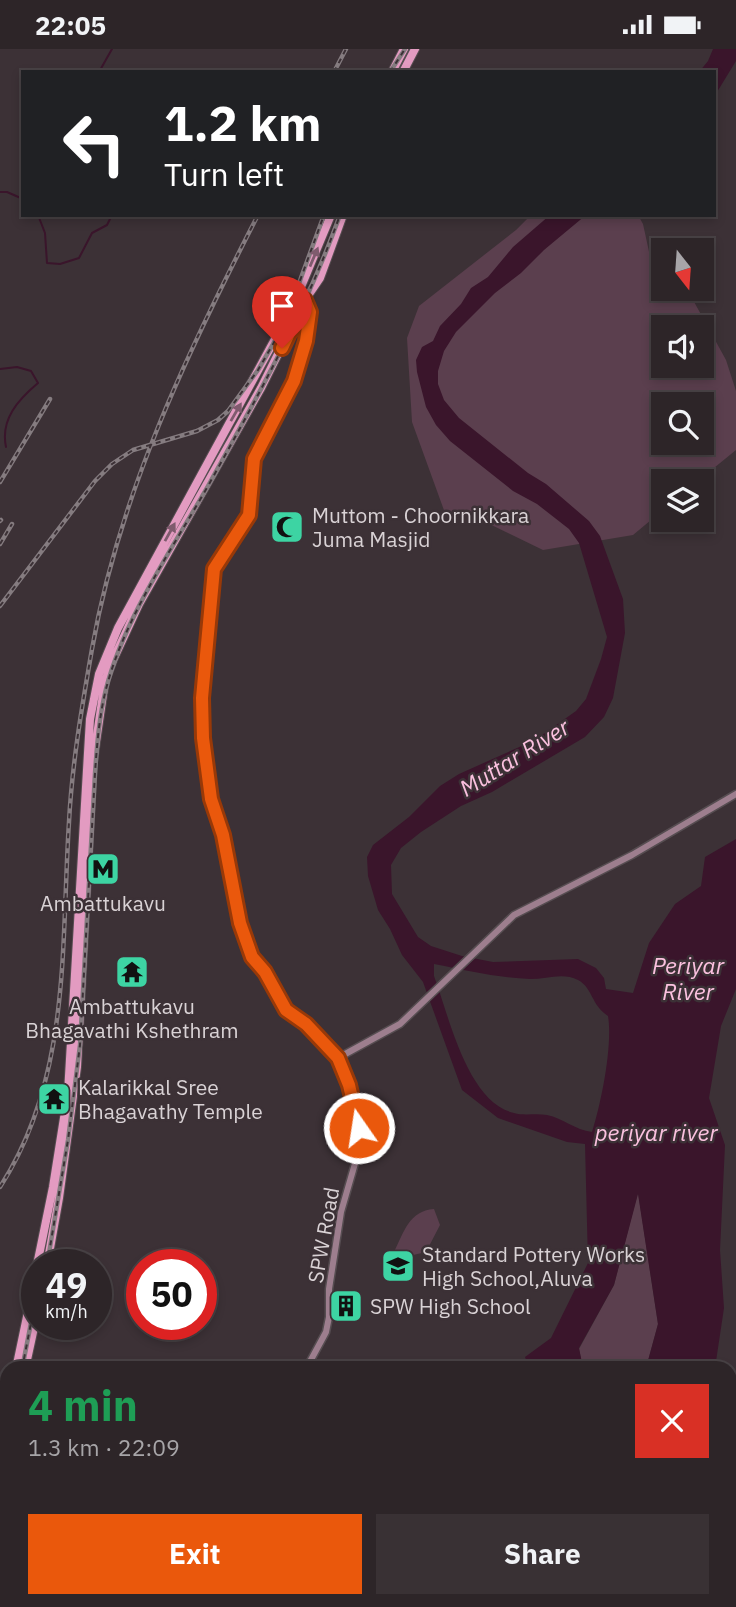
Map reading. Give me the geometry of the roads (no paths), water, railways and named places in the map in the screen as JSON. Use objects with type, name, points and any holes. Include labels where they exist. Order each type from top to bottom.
[{"type":"highway","points":[[393,70],[404,49]]},
{"type":"highway","points":[[403,70],[415,49]]},
{"type":"highway","points":[[41,1249],[68,1093],[86,752],[99,674],[123,619],[293,306],[330,217]]},
{"type":"highway","points":[[50,1249],[60,1198],[77,1067],[93,762],[105,681],[139,604],[267,377],[305,300],[320,278],[342,217]]},
{"type":"highway","points":[[18,1361],[22,1340]]},
{"type":"highway","points":[[27,1361],[31,1340]]},
{"type":"main road","name":"SPW Road","points":[[305,300],[310,308],[309,328],[294,381],[254,459],[249,515],[214,569],[202,698],[203,738],[211,799],[223,835],[240,923],[252,957],[265,972],[286,1010],[306,1024],[338,1058],[351,1089],[359,1128],[356,1160],[341,1212],[326,1332],[310,1361]]},
{"type":"main road","points":[[338,1058],[400,1024],[514,915],[632,855],[736,794]]},
{"type":"water","points":[[713,49],[736,49],[736,61],[716,94],[716,70],[701,70]]},
{"type":"water","points":[[548,217],[584,217],[495,293],[456,332],[444,351],[438,371],[438,384],[444,400],[459,418],[528,473],[546,484],[589,521],[600,536],[623,599],[625,633],[613,698],[604,717],[585,737],[492,792],[461,806],[401,848],[391,865],[392,894],[418,937],[431,946],[493,962],[578,959],[596,968],[604,978],[606,989],[633,993],[649,943],[675,904],[701,886],[705,857],[736,839],[736,989],[721,1026],[709,1098],[725,1145],[720,1250],[724,1308],[716,1361],[648,1361],[658,1324],[638,1194],[614,1285],[579,1348],[582,1361],[526,1361],[525,1357],[551,1338],[588,1263],[585,1144],[567,1142],[498,1118],[462,1090],[423,982],[402,955],[378,910],[368,876],[367,857],[373,845],[409,817],[440,786],[459,774],[535,740],[576,711],[586,699],[607,637],[579,543],[569,529],[537,504],[513,491],[450,441],[436,425],[426,407],[416,360],[422,347],[433,341],[440,326],[461,304],[471,288],[488,277],[513,247]],"holes":[[[434,964],[530,979],[567,976],[583,983],[598,1007],[608,1016],[609,1042],[605,1074],[592,1132],[547,1115],[514,1113],[498,1106],[484,1093],[472,1075],[462,1055],[434,976]]]},
{"type":"waterway","points":[[100,70],[112,49]]},
{"type":"waterway","points":[[0,192],[21,198]]},
{"type":"waterway","points":[[39,217],[45,233],[47,263],[60,264],[79,258],[92,233],[107,225],[111,217]]},
{"type":"waterway","points":[[0,369],[17,367],[31,371],[38,383],[18,403],[8,419],[6,447]]},
{"type":"railway","points":[[335,70],[346,49]]},
{"type":"railway","points":[[391,70],[405,49]]},
{"type":"railway","points":[[0,1187],[23,1145],[40,1101],[51,1056],[62,963],[72,779],[92,649],[104,592],[119,536],[158,426],[206,319],[257,217]]},
{"type":"railway","points":[[0,606],[95,481],[112,464],[133,450],[197,431],[218,420],[228,411],[258,370],[283,327],[323,217]]},
{"type":"railway","points":[[50,1249],[80,1045],[96,763],[106,689],[124,637],[137,611],[280,353],[312,285],[339,217]]},
{"type":"railway","points":[[0,482],[50,399]]},
{"type":"railway","points":[[0,544],[12,524]]},
{"type":"railway","points":[[24,1361],[28,1340]]},
{"type":"place","name":"Muttom - Choornikkara Juma Masjid","points":[[287,527]]},
{"type":"place","name":"Ambattukavu","points":[[103,869]]},
{"type":"place","name":"Ambattukavu Bhagavathi Kshethram","points":[[132,972]]},
{"type":"place","name":"Kalarikkal Sree Bhagavathy Temple","points":[[54,1099]]},
{"type":"place","name":"Standard Pottery Works High School,Aluva","points":[[398,1266]]},
{"type":"place","name":"SPW High School","points":[[346,1306]]},
{"type":"water label","name":"Muttar River","points":[[514,757]]},
{"type":"water label","name":"Periyar River","points":[[688,978]]},
{"type":"water label","name":"periyar river","points":[[656,1132]]}]
